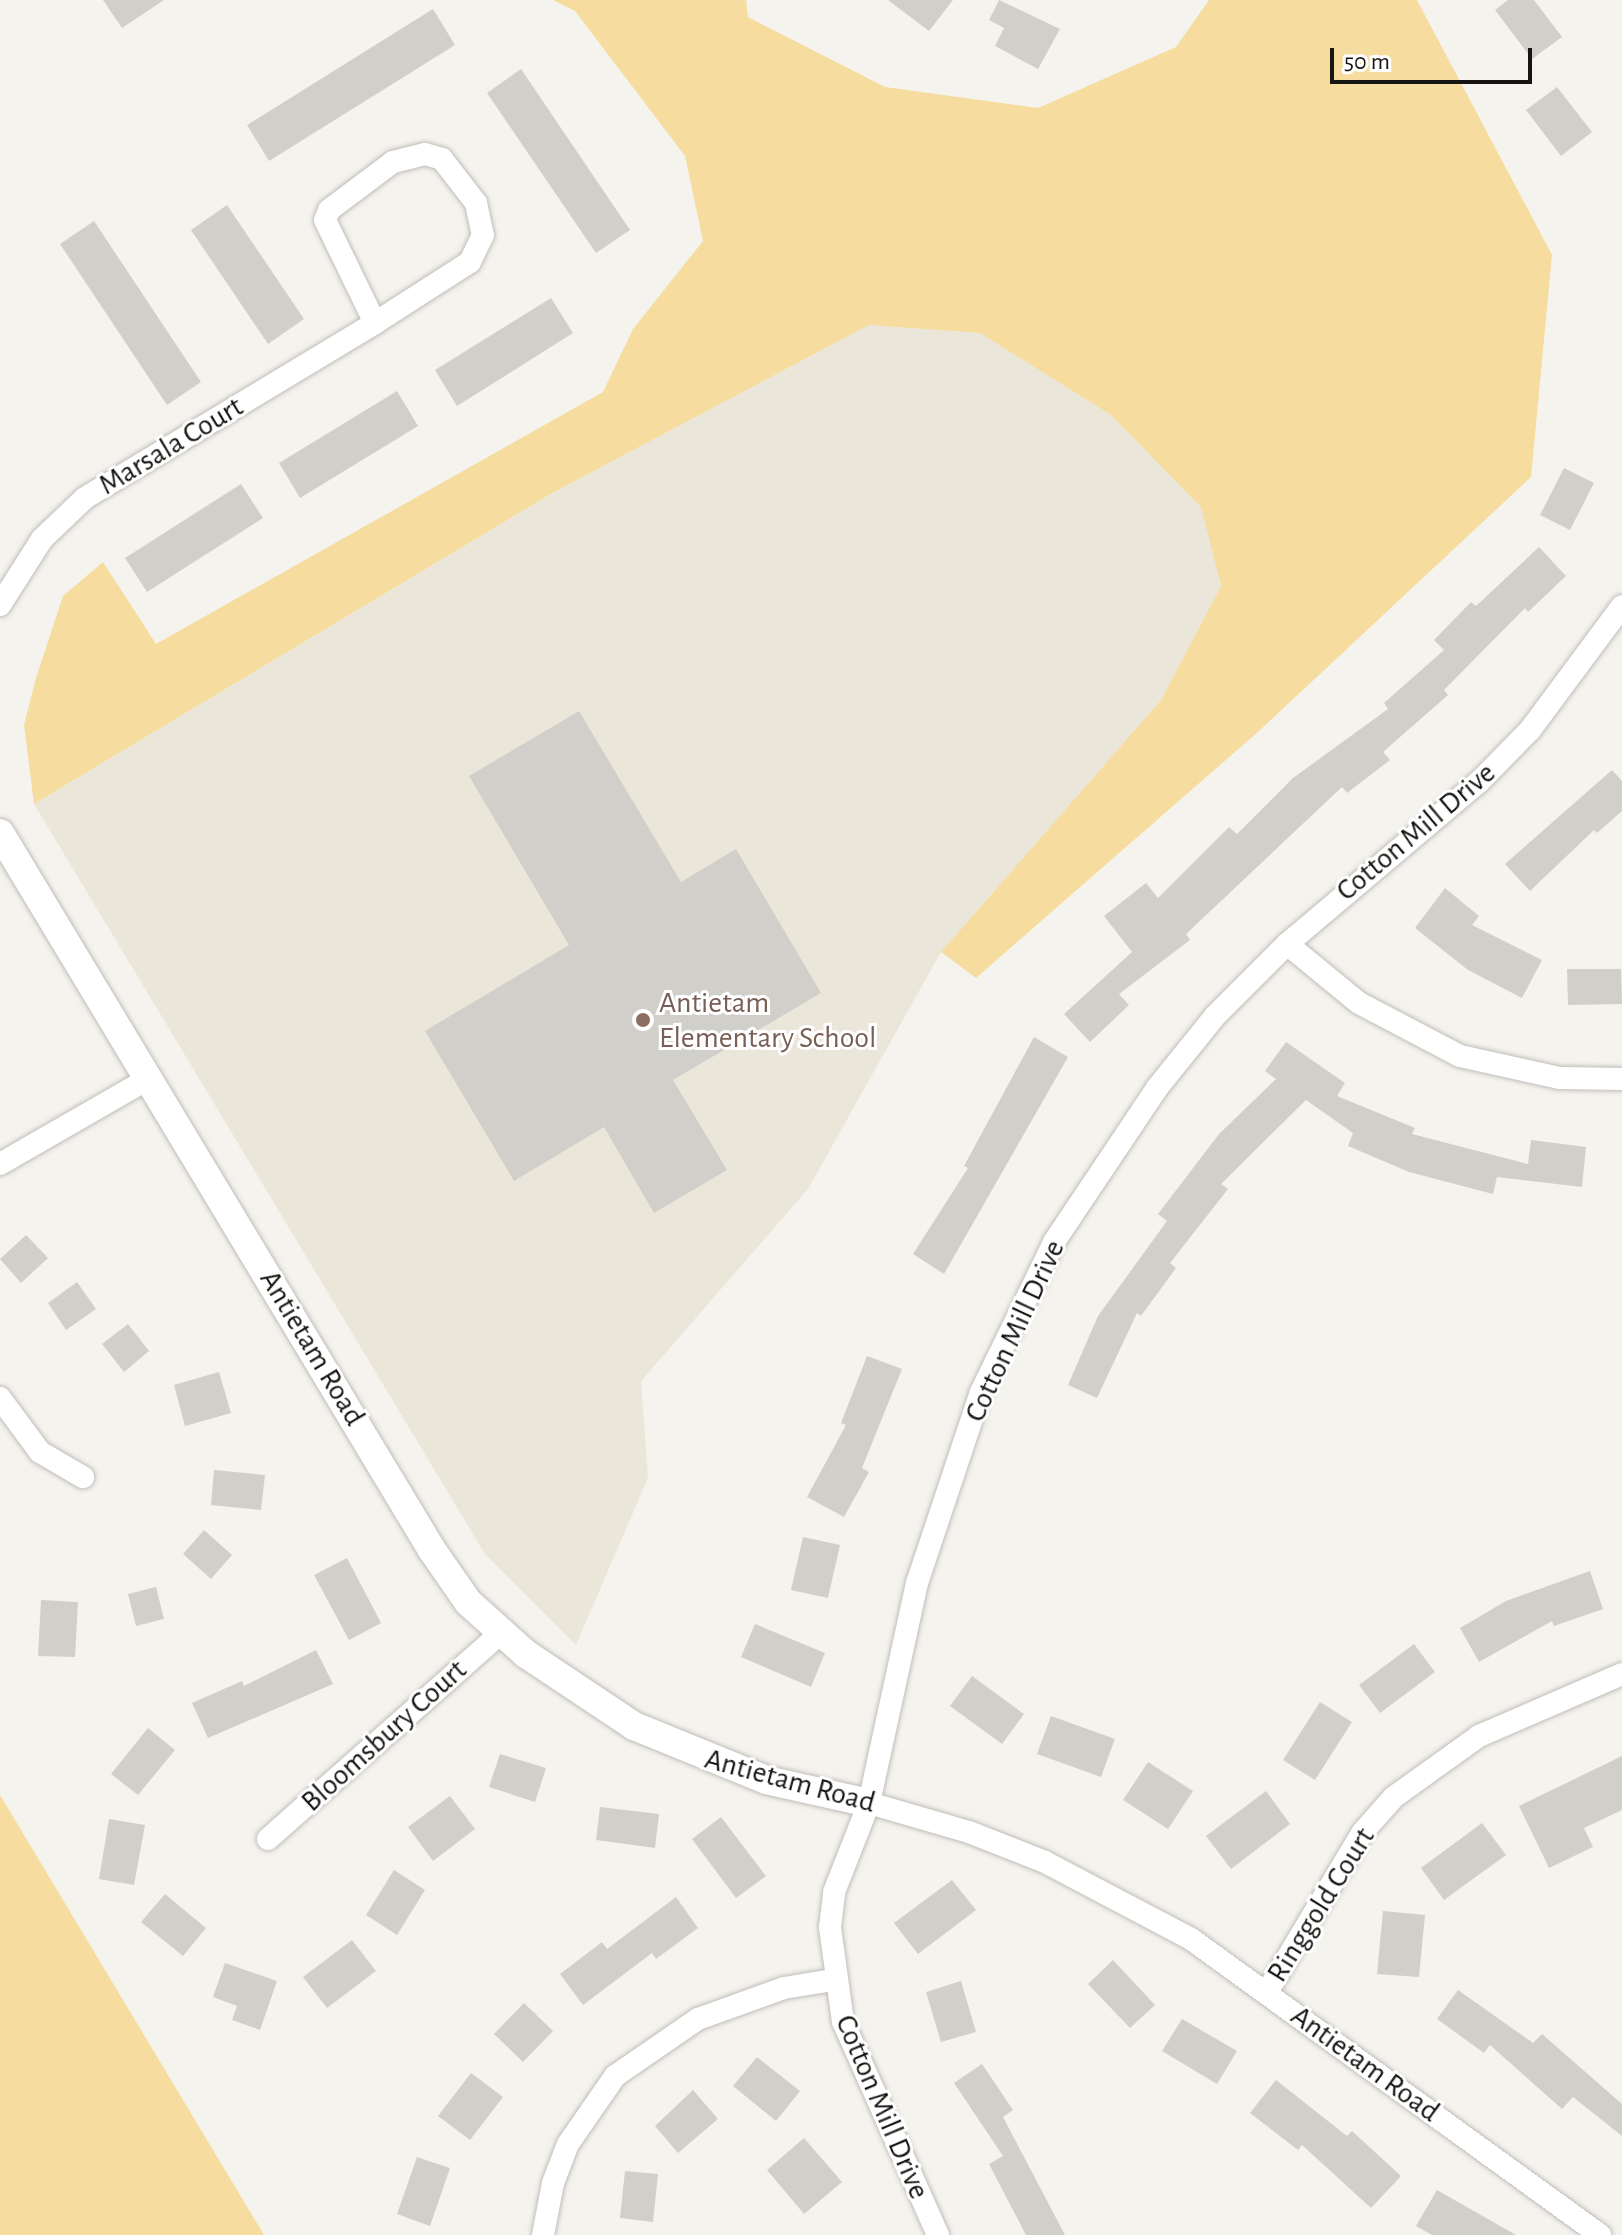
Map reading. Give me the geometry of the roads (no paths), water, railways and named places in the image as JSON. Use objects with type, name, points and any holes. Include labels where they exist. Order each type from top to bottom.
[{"type":"street","name":"Marsala Court","points":[[0,605],[42,539],[85,498],[375,323],[470,262],[478,251],[483,222],[476,203],[442,159],[425,154],[393,162],[329,210],[328,228],[375,323]]},
{"type":"street","name":"Cotton Mill Drive","points":[[938,2235],[855,2055],[833,1980],[834,1892],[869,1803],[917,1583],[981,1392],[1012,1324],[1062,1229],[1157,1088],[1215,1016],[1287,944],[1479,782],[1568,685],[1622,606]]},
{"type":"street","name":"Antietam Road","points":[[0,833],[432,1550],[468,1602],[501,1633],[589,1701],[693,1754],[766,1780],[869,1803],[969,1832],[1045,1862],[1167,1925],[1267,1992],[1600,2235]]},
{"type":"street","points":[[1287,944],[1359,1003],[1460,1056],[1560,1078],[1622,1079]]},
{"type":"street","points":[[0,1164],[148,1079]]},
{"type":"street","points":[[0,1398],[40,1452],[83,1477]]},
{"type":"street","name":"Bloomsbury Court","points":[[268,1839],[501,1633]]},
{"type":"street","name":"Ringgold Court","points":[[1267,1992],[1362,1833],[1394,1797],[1479,1736],[1622,1674]]},
{"type":"street","points":[[543,2235],[553,2183],[568,2144],[615,2076],[698,2019],[784,1988],[833,1980]]},
{"type":"place","name":"Antietam Elementary School","points":[[643,1020]]}]
